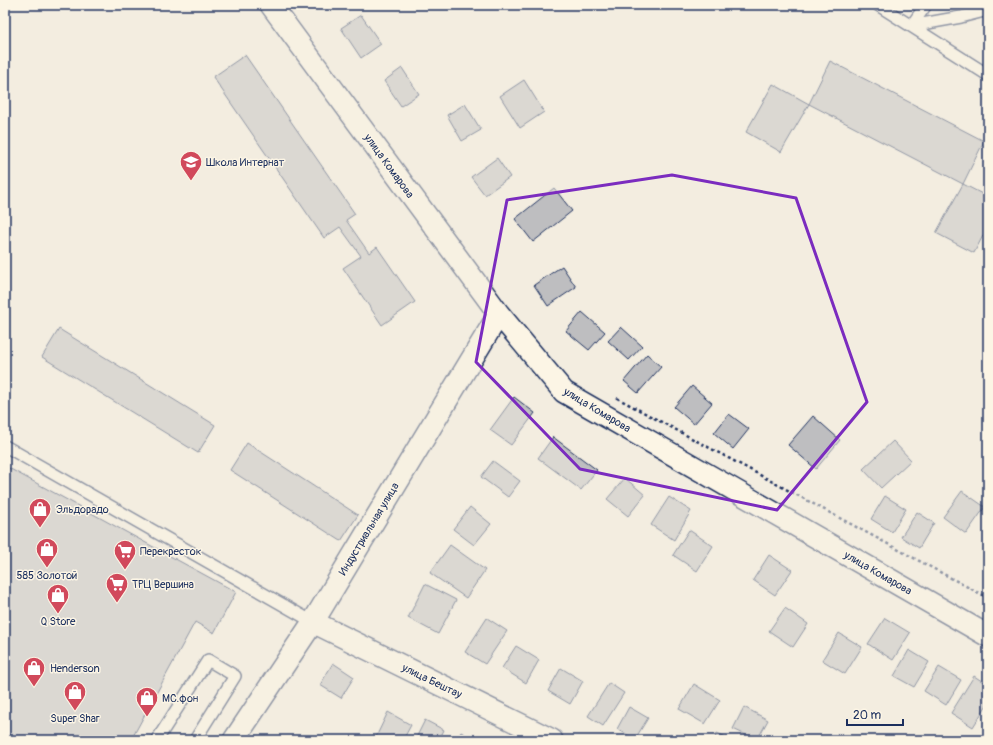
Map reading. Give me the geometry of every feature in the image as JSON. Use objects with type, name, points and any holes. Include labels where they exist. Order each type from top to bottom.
[{"type":"street","name":"улица Комарова","points":[[271,5],[499,314],[564,392],[988,636]]},
{"type":"street","name":"Индустриальная улица","points":[[234,740],[313,622],[499,314]]},
{"type":"street","name":"улица Бештау","points":[[313,622],[552,740]]},
{"type":"lane","points":[[878,5],[988,75]]},
{"type":"lane","points":[[911,26],[926,5]]},
{"type":"lane","points":[[911,26],[961,17],[988,10]]},
{"type":"lane","points":[[5,446],[313,622]]},
{"type":"lane","points":[[157,740],[208,660],[235,676],[195,740]]},
{"type":"path","points":[[614,396],[988,598]]},
{"type":"highlighted area","points":[[672,175],[796,198],[867,402],[777,510],[580,469],[476,362],[507,200]]},
{"type":"building","points":[[361,15],[381,44],[361,58],[341,28]]},
{"type":"building","points":[[245,55],[355,214],[346,220],[369,253],[377,247],[415,302],[382,325],[343,268],[361,256],[340,227],[324,238],[213,77]]},
{"type":"building","points":[[830,61],[984,141],[963,184],[809,104]]},
{"type":"building","points":[[402,68],[419,94],[401,106],[384,81]]},
{"type":"building","points":[[524,80],[544,112],[520,128],[500,96]]},
{"type":"building","points":[[773,84],[809,104],[781,152],[746,132]]},
{"type":"building","points":[[465,104],[481,130],[462,141],[447,115]]},
{"type":"building","points":[[497,158],[510,177],[485,195],[471,177]]},
{"type":"building","points":[[963,184],[988,197],[988,226],[974,253],[936,233]]},
{"type":"building","points":[[554,188],[572,211],[533,242],[515,219]]},
{"type":"building","points":[[562,266],[576,287],[548,306],[534,285]]},
{"type":"building","points":[[582,312],[605,332],[589,350],[566,331]]},
{"type":"building","points":[[621,327],[642,346],[629,360],[608,341]]},
{"type":"building","points":[[59,329],[215,425],[198,453],[42,357]]},
{"type":"building","points":[[647,354],[661,367],[638,393],[624,381]]},
{"type":"building","points":[[692,386],[712,403],[694,424],[674,407]]},
{"type":"building","points":[[514,397],[535,413],[511,445],[490,430]]},
{"type":"building","points":[[729,414],[749,429],[733,449],[714,433]]},
{"type":"building","points":[[813,416],[840,440],[816,469],[788,445]]},
{"type":"building","points":[[553,437],[597,470],[581,490],[538,458]]},
{"type":"building","points":[[893,441],[911,460],[881,488],[863,469]]},
{"type":"building","points":[[247,443],[358,515],[341,541],[230,470]]},
{"type":"building","points":[[493,461],[520,481],[508,497],[481,477]]},
{"type":"building","name":"ТРЦ Вершина","points":[[5,466],[236,592],[214,633],[195,622],[131,740],[18,740],[5,733]]},
{"type":"building","points":[[625,478],[645,495],[628,516],[607,499]]},
{"type":"building","points":[[962,491],[985,507],[966,534],[943,517]]},
{"type":"building","points":[[885,496],[906,509],[892,532],[871,519]]},
{"type":"building","points":[[669,497],[691,511],[674,540],[651,525]]},
{"type":"building","points":[[470,507],[491,524],[474,545],[453,529]]},
{"type":"building","points":[[917,512],[934,523],[919,548],[901,537]]},
{"type":"building","points":[[689,530],[713,546],[697,571],[673,555]]},
{"type":"building","points":[[450,545],[485,570],[466,598],[430,573]]},
{"type":"building","points":[[769,555],[792,570],[775,595],[753,580]]},
{"type":"building","points":[[425,584],[456,600],[438,634],[408,618]]},
{"type":"building","points":[[785,608],[808,624],[793,647],[769,631]]},
{"type":"building","points":[[487,618],[507,631],[485,664],[465,652]]},
{"type":"building","points":[[885,618],[910,633],[893,660],[868,644]]},
{"type":"building","points":[[839,633],[862,647],[845,674],[822,660]]},
{"type":"building","points":[[516,646],[539,660],[526,683],[502,668]]},
{"type":"building","points":[[909,650],[929,662],[914,687],[894,676]]},
{"type":"building","points":[[333,663],[354,677],[341,698],[320,685]]},
{"type":"building","points":[[939,667],[961,680],[946,705],[924,691]]},
{"type":"building","points":[[561,668],[583,681],[570,704],[548,691]]},
{"type":"building","points":[[974,676],[988,685],[988,703],[973,727],[951,713]]},
{"type":"building","points":[[609,683],[624,693],[603,726],[588,716]]},
{"type":"building","points":[[694,684],[720,700],[705,724],[679,709]]},
{"type":"building","points":[[629,707],[648,718],[635,739],[617,729]]},
{"type":"building","points":[[744,707],[768,720],[757,740],[733,729]]},
{"type":"building","points":[[388,712],[411,725],[403,740],[381,740],[376,737]]},
{"type":"building","points":[[425,720],[444,730],[439,740],[415,740]]},
{"type":"building","points":[[461,732],[475,740],[456,740]]},
{"type":"building","points":[[717,733],[733,740],[714,740]]},
{"type":"place","name":"Школа Интернат","points":[[191,182]]},
{"type":"place","name":"Эльдорадо","points":[[40,528]]},
{"type":"place","name":"585 Золотой","points":[[47,568]]},
{"type":"place","name":"Перекресток","points":[[125,570]]},
{"type":"place","name":"ТРЦ Вершина","points":[[117,604]]},
{"type":"place","name":"Q Store","points":[[58,614]]},
{"type":"place","name":"Henderson","points":[[34,688]]},
{"type":"place","name":"Super Shar","points":[[75,712]]},
{"type":"place","name":"МС.фон","points":[[147,718]]}]
